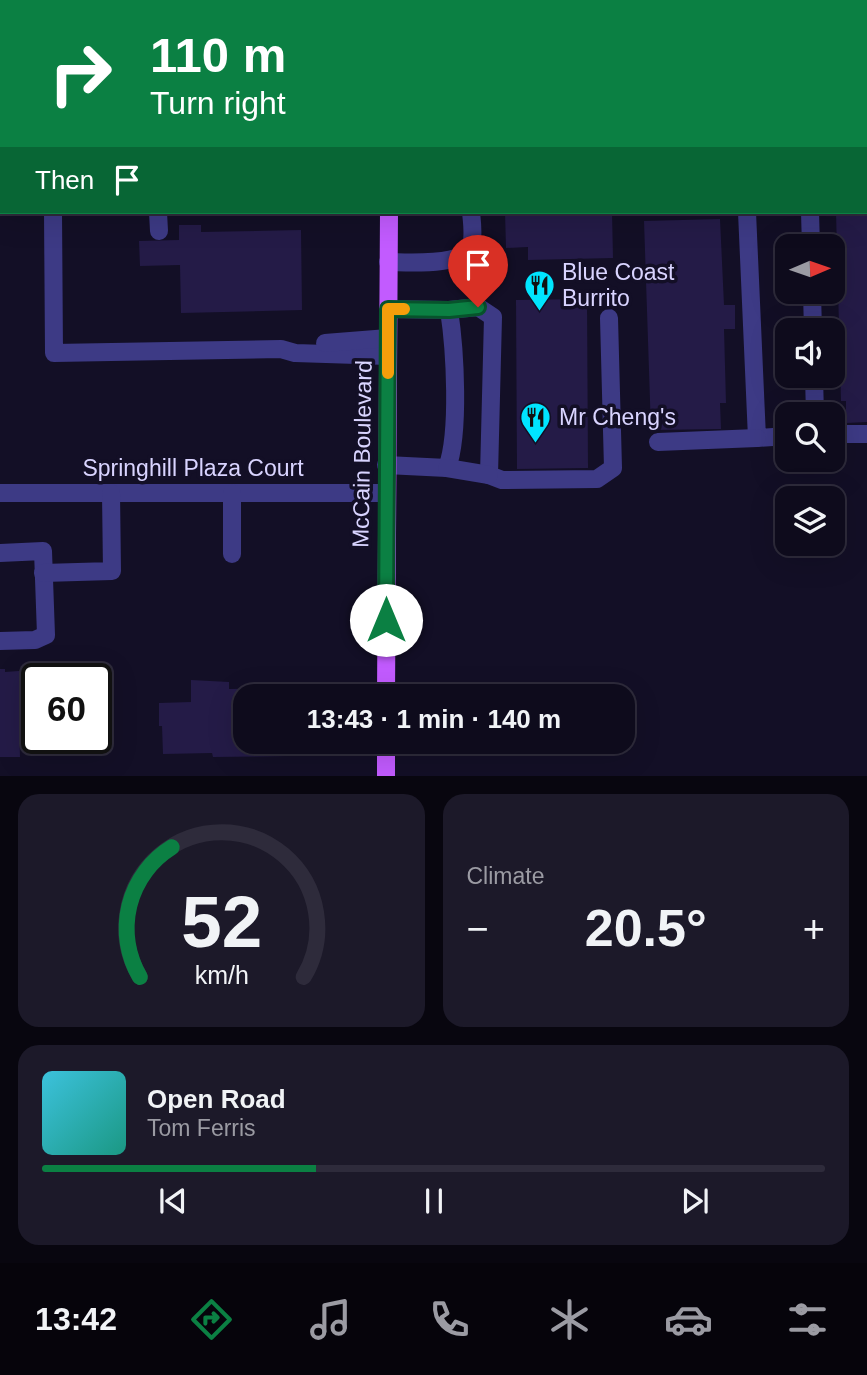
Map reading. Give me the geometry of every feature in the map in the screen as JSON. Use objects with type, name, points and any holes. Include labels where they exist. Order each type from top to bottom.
[{"type":"main road","name":"McCain Boulevard","points":[[386,684],[385,493],[389,214]]},
{"type":"main road","points":[[386,754],[386,776]]},
{"type":"street","points":[[53,214],[54,353],[281,349],[295,353],[388,347]]},
{"type":"street","points":[[158,214],[159,231]]},
{"type":"street","points":[[388,262],[444,261],[467,253],[472,244],[471,214]]},
{"type":"street","points":[[747,214],[757,438]]},
{"type":"street","points":[[810,214],[811,234]]},
{"type":"street","points":[[388,309],[449,310],[478,307],[493,317],[489,475]]},
{"type":"street","points":[[447,468],[453,453],[454,402],[453,335],[449,310]]},
{"type":"street","points":[[386,465],[447,468],[489,475],[502,480],[597,480],[613,468],[609,318]]},
{"type":"street","points":[[845,434],[867,434]]},
{"type":"street","points":[[658,442],[775,437]]},
{"type":"street","name":"Springhill Plaza Court","points":[[0,492],[385,493]]},
{"type":"street","points":[[43,573],[112,571],[111,493]]},
{"type":"street","points":[[232,493],[232,554]]},
{"type":"street","points":[[0,553],[43,551],[46,635],[35,640],[0,641]]},
{"type":"building","points":[[505,214],[612,214],[613,258],[528,260],[528,247],[506,248]]},
{"type":"building","points":[[836,214],[867,214],[867,422],[846,423],[846,401],[841,401],[841,388],[845,388],[845,318],[839,318],[838,304],[845,304],[845,234],[837,234]]},
{"type":"building","points":[[720,219],[724,305],[735,305],[735,329],[724,329],[726,403],[720,403],[721,429],[651,430],[644,221]]},
{"type":"building","points":[[179,225],[201,225],[201,232],[301,230],[302,310],[181,313],[180,265],[140,266],[139,241],[179,240]]},
{"type":"building","points":[[587,299],[588,468],[517,469],[516,300]]},
{"type":"building","points":[[0,669],[5,669],[5,672],[21,671],[20,757],[0,757]]},
{"type":"building","points":[[191,680],[229,682],[229,689],[233,689],[233,754],[289,756],[213,757],[212,753],[163,754],[159,703],[191,702]]},
{"type":"slow traffic","points":[[388,373],[388,309],[404,309]]},
{"type":"place","name":"Blue Coast Burrito","points":[[539,312]]},
{"type":"place","name":"Mr Cheng's","points":[[536,444]]},
{"type":"route","points":[[386,620],[388,309],[449,310],[478,307]]}]
